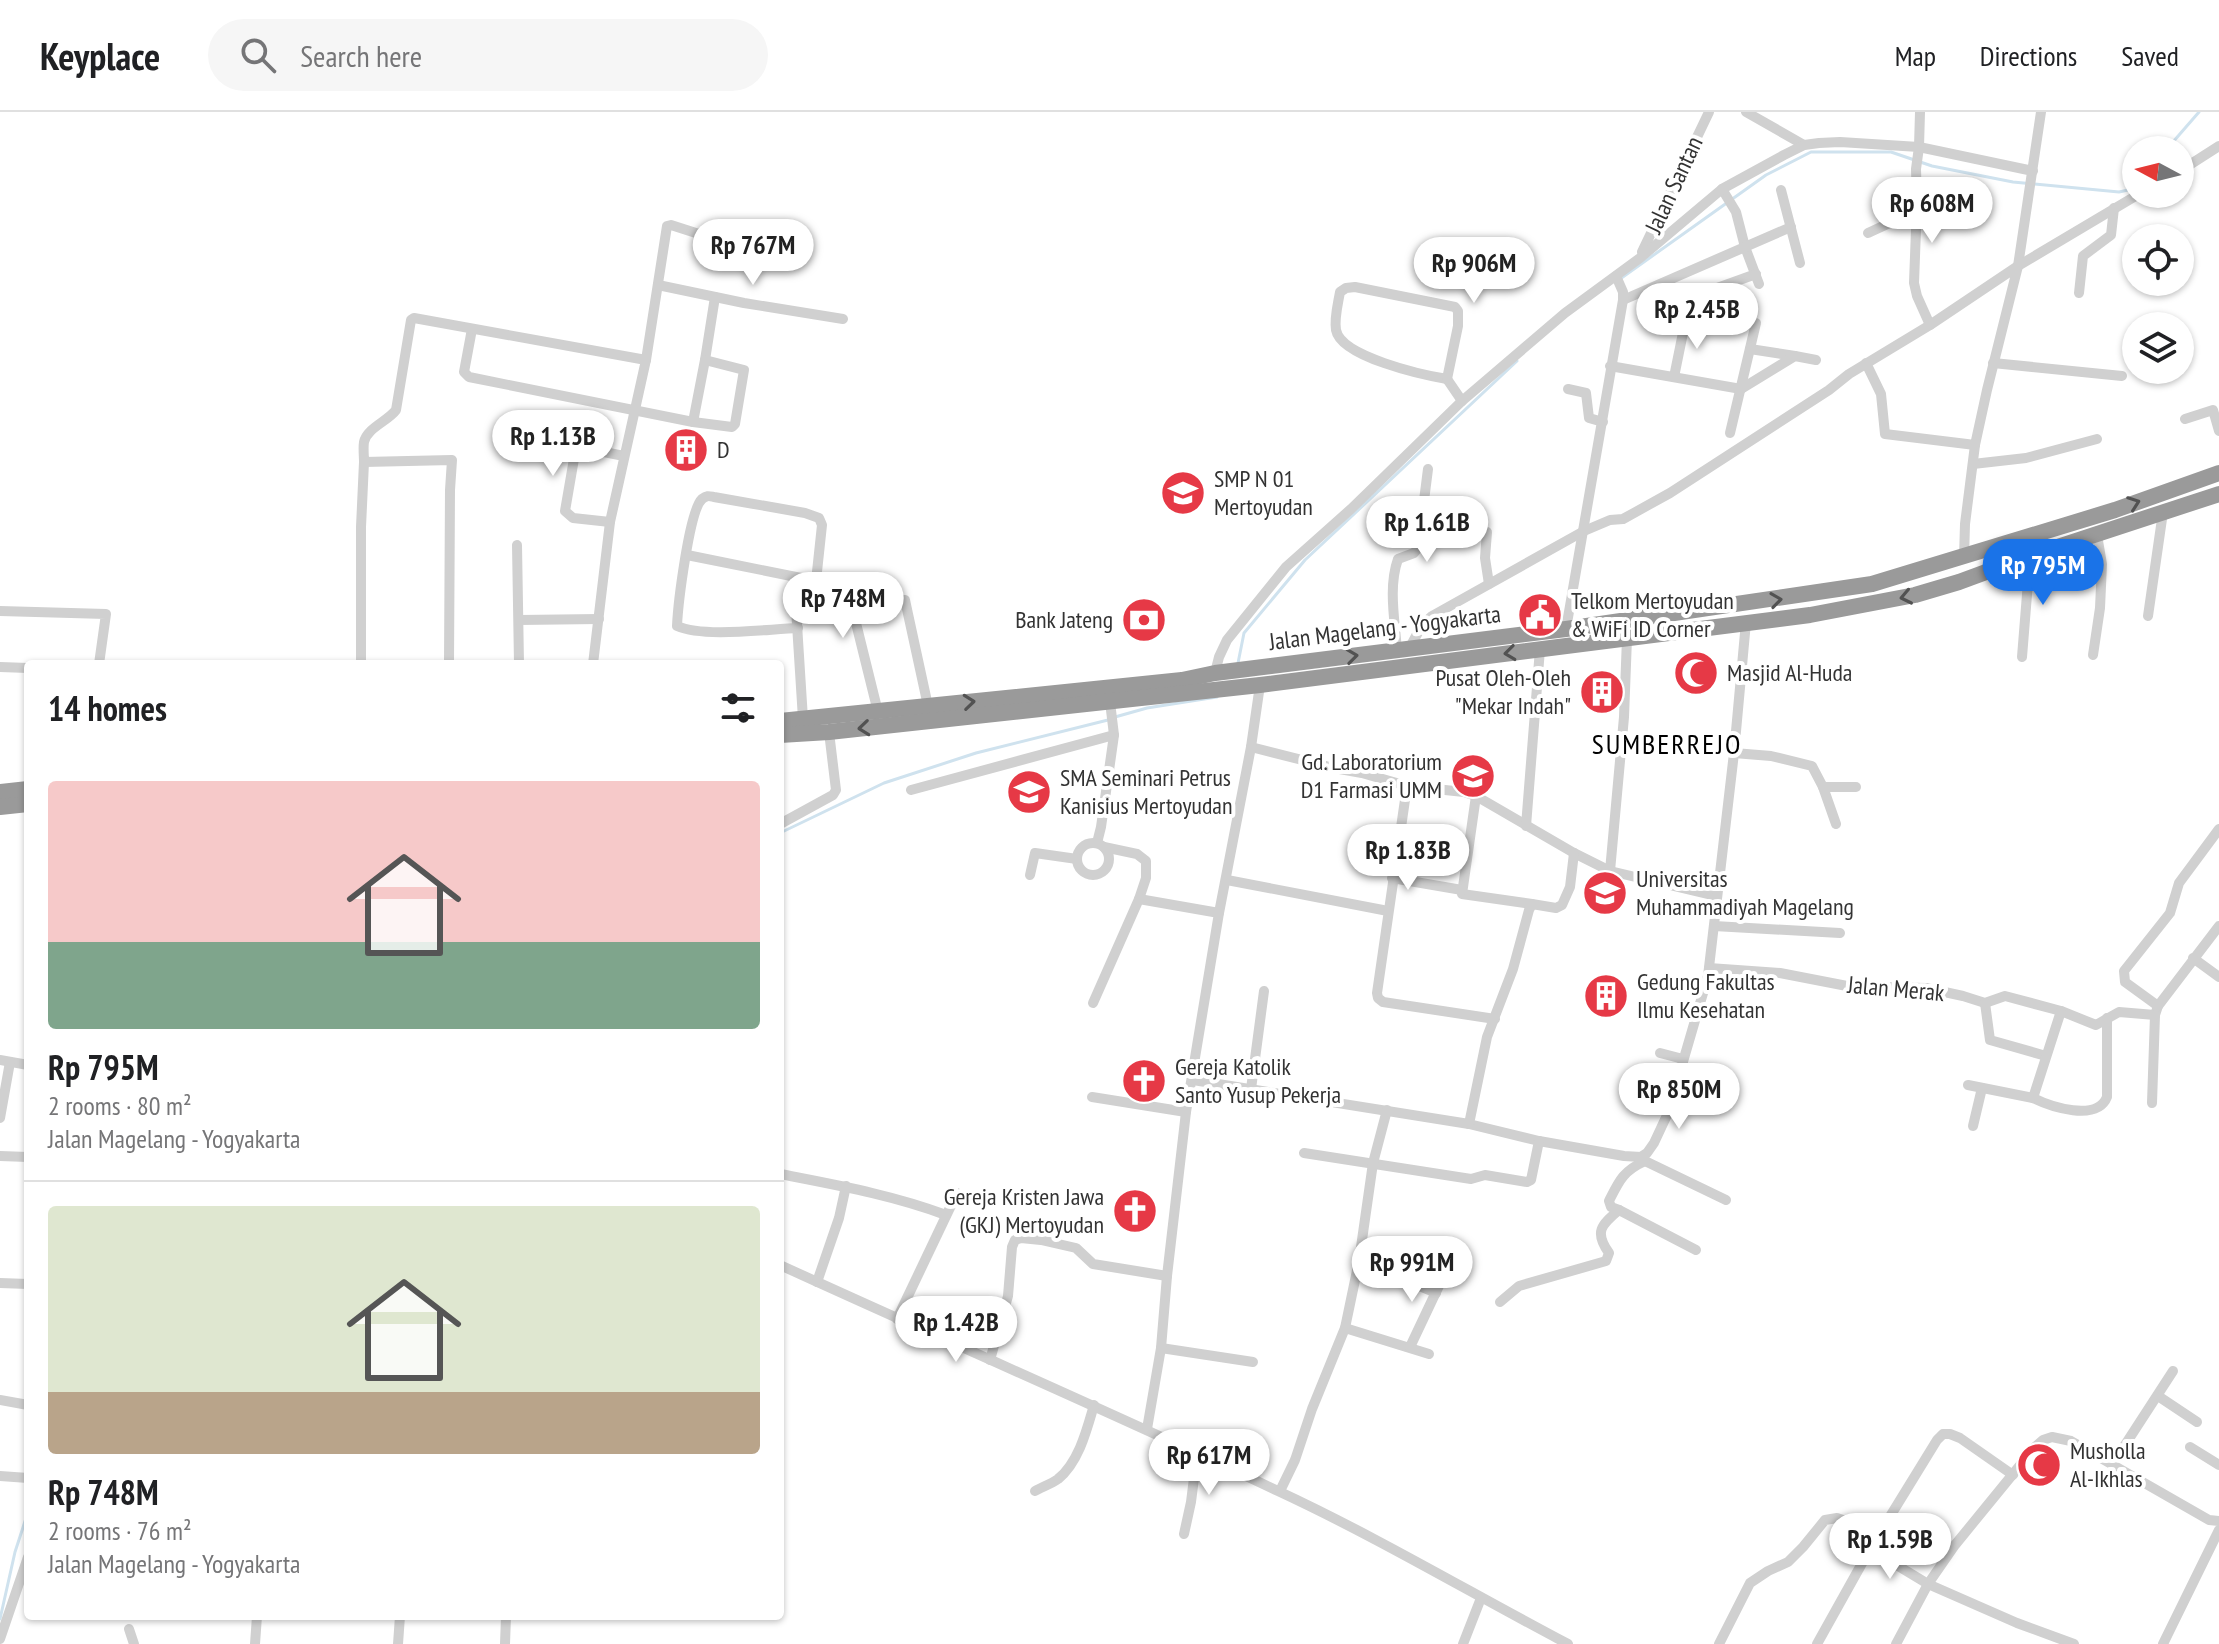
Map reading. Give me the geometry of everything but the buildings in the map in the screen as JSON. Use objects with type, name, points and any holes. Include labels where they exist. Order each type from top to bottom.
[{"type":"highway","name":"Jalan Magelang - Yogyakarta","points":[[784,721],[928,706],[1073,699],[1111,705],[1218,681],[1235,671],[1566,629],[1872,584],[2115,510],[2219,473]]},
{"type":"highway","name":"Jalan Magelang - Yogyakarta","points":[[784,735],[829,732],[1073,699],[1182,680],[1255,685],[1810,615],[1915,595],[1959,582],[2219,494]]},
{"type":"highway","points":[[1692,630],[1693,611]]},
{"type":"highway","points":[[0,792],[24,789]]},
{"type":"highway","points":[[0,807],[24,804]]},
{"type":"street","name":"Jalan Santan","points":[[1640,258],[1709,112]]},
{"type":"street","points":[[1746,112],[1804,145]]},
{"type":"street","points":[[1920,112],[1914,283],[1930,325]]},
{"type":"street","points":[[1964,558],[1975,445],[2018,266],[2041,112]]},
{"type":"street","points":[[1218,681],[1219,657],[1227,640],[1286,567],[1351,509],[1462,401],[1565,313],[1726,194],[1804,145],[1840,142],[1918,151],[2033,174]]},
{"type":"street","points":[[2194,162],[2219,146]]},
{"type":"street","points":[[1781,190],[1800,263]]},
{"type":"street","points":[[1695,296],[1758,279],[1736,212],[1726,194]]},
{"type":"street","points":[[1868,233],[1894,221],[1917,203]]},
{"type":"street","points":[[1403,650],[1432,616],[1584,531],[1610,520],[1623,519],[1670,493],[1866,363],[2122,204]]},
{"type":"street","points":[[2079,293],[2083,256],[2111,235],[2114,208]]},
{"type":"street","points":[[594,660],[610,522],[646,360],[668,225],[798,262]]},
{"type":"street","points":[[1623,296],[1791,227]]},
{"type":"street","points":[[1566,629],[1623,296],[1617,277]]},
{"type":"street","points":[[658,285],[843,319]]},
{"type":"street","points":[[1447,379],[1458,326],[1455,307],[1355,287],[1340,292],[1336,330],[1340,340],[1372,359],[1409,372],[1447,379],[1462,401]]},
{"type":"street","points":[[693,422],[715,297]]},
{"type":"street","points":[[361,660],[364,441],[396,410],[411,320],[414,318],[646,360]]},
{"type":"street","points":[[1674,377],[1686,318]]},
{"type":"street","points":[[1730,433],[1756,323]]},
{"type":"street","points":[[472,329],[464,372],[469,377],[693,422],[735,425],[744,370],[705,360]]},
{"type":"street","points":[[1750,349],[1816,360]]},
{"type":"street","points":[[1610,366],[1741,389],[1795,356]]},
{"type":"street","points":[[1866,363],[1881,394],[1885,434],[1975,445]]},
{"type":"street","points":[[1993,363],[2122,376]]},
{"type":"street","points":[[1568,389],[1586,393],[1589,418],[1603,422]]},
{"type":"street","points":[[2185,419],[2216,409],[2219,431]]},
{"type":"street","points":[[1973,464],[2026,458],[2097,439]]},
{"type":"street","points":[[610,522],[573,518],[565,511],[575,453],[584,448],[624,456]]},
{"type":"street","points":[[364,462],[452,460],[449,660]]},
{"type":"street","points":[[1403,650],[1393,582],[1398,559],[1414,553],[1418,548],[1428,469]]},
{"type":"street","points":[[798,628],[714,632],[680,628],[677,622],[689,534],[701,500],[707,496],[819,518],[822,525],[816,581]]},
{"type":"street","points":[[2148,616],[2163,512]]},
{"type":"street","points":[[1487,532],[1485,558],[1489,584]]},
{"type":"street","points":[[2093,655],[2102,564],[2097,535]]},
{"type":"street","points":[[517,545],[519,660]]},
{"type":"street","points":[[687,555],[816,581],[840,592],[852,607],[878,712]]},
{"type":"street","points":[[2022,657],[2028,582],[2024,558]]},
{"type":"street","points":[[794,577],[803,719]]},
{"type":"street","points":[[905,600],[928,706]]},
{"type":"street","points":[[0,611],[106,614],[100,660]]},
{"type":"street","points":[[519,620],[599,619]]},
{"type":"street","points":[[1696,1250],[1609,1204],[1616,1187],[1654,1143],[1668,1113],[1705,990],[1734,753],[1746,622]]},
{"type":"street","points":[[1610,871],[1624,717],[1627,638]]},
{"type":"street","points":[[1526,826],[1540,649]]},
{"type":"street","points":[[0,667],[24,668]]},
{"type":"street","points":[[1147,1429],[1161,1348],[1186,1112],[1219,913],[1251,747],[1255,685]]},
{"type":"street","points":[[1093,1003],[1146,878],[1146,861],[1137,854],[1100,845],[1086,844],[1077,859],[1079,867],[1086,873],[1099,874],[1109,861],[1108,853],[1100,845],[1113,730],[1111,705]]},
{"type":"street","points":[[911,790],[1113,730]]},
{"type":"street","points":[[784,822],[833,795],[836,790],[829,732]]},
{"type":"street","points":[[1251,747],[1407,786],[1464,792],[1610,871],[1716,896]]},
{"type":"street","points":[[1734,753],[1771,756],[1808,765],[1823,787],[1836,824]]},
{"type":"street","points":[[1407,786],[1378,998],[1383,1002],[1495,1019]]},
{"type":"street","points":[[1823,787],[1856,787]]},
{"type":"street","points":[[1476,796],[1462,894],[1556,908],[1562,905],[1570,887],[1574,853]]},
{"type":"street","points":[[2156,1011],[2125,982],[2124,971],[2170,913],[2179,883],[2219,829]]},
{"type":"street","points":[[1030,875],[1035,853],[1077,859]]},
{"type":"street","points":[[1392,878],[1462,890]]},
{"type":"street","points":[[1227,880],[1388,911]]},
{"type":"street","points":[[1139,899],[1219,913]]},
{"type":"street","points":[[1469,1124],[1487,1037],[1513,969],[1532,904]]},
{"type":"street","points":[[1714,926],[1840,933]]},
{"type":"street","points":[[2152,1103],[2156,1011],[2219,926]]},
{"type":"street","points":[[2193,958],[2219,977]]},
{"type":"street","name":"Jalan Merak","points":[[1709,968],[1780,973],[1847,986],[1926,988],[1985,1003],[2005,996],[2061,1011],[2096,1025],[2119,1012],[2156,1011]]},
{"type":"street","points":[[1251,1089],[1264,991]]},
{"type":"street","points":[[1985,1003],[1990,1040],[2046,1056]]},
{"type":"street","points":[[2033,1098],[2061,1011]]},
{"type":"street","points":[[1968,1085],[2033,1098],[2060,1109],[2097,1108],[2104,1104],[2107,1097],[2107,1018]]},
{"type":"street","points":[[1660,1053],[1683,1059]]},
{"type":"street","points":[[0,1118],[5,1061]]},
{"type":"street","points":[[1193,1080],[1469,1124],[1539,1141],[1643,1159],[1726,1200]]},
{"type":"street","points":[[1973,1126],[1982,1088]]},
{"type":"street","points":[[1092,1097],[1186,1112]]},
{"type":"street","points":[[1280,1491],[1295,1460],[1345,1328],[1359,1261],[1373,1163],[1387,1110]]},
{"type":"street","points":[[1304,1153],[1471,1179],[1485,1175],[1529,1182],[1539,1141]]},
{"type":"street","points":[[0,1156],[24,1157]]},
{"type":"street","points":[[784,1175],[911,1202],[946,1215]]},
{"type":"street","points":[[817,1282],[836,1229],[846,1186]]},
{"type":"street","points":[[897,1319],[957,1193]]},
{"type":"street","points":[[1500,1302],[1519,1286],[1606,1261],[1609,1253],[1602,1242],[1601,1231],[1603,1224],[1619,1210]]},
{"type":"street","points":[[990,1360],[1008,1296],[1015,1240],[1041,1240],[1076,1248],[1093,1264],[1167,1276]]},
{"type":"street","points":[[1359,1261],[1436,1293]]},
{"type":"street","points":[[784,1267],[1280,1491],[1568,1644]]},
{"type":"street","points":[[1410,1347],[1445,1273]]},
{"type":"street","points":[[0,1283],[24,1284]]},
{"type":"street","points":[[1345,1328],[1429,1354]]},
{"type":"street","points":[[1161,1348],[1253,1362]]},
{"type":"street","points":[[2112,1465],[2173,1371]]},
{"type":"street","points":[[2158,1396],[2197,1422]]},
{"type":"street","points":[[0,1400],[24,1404]]},
{"type":"street","points":[[1035,1491],[1059,1478],[1071,1464],[1085,1435],[1094,1405]]},
{"type":"street","points":[[1817,1644],[1879,1532],[1943,1434],[1960,1438],[2013,1475]]},
{"type":"street","points":[[1896,1644],[1928,1584],[1955,1545],[2043,1440],[2052,1437],[2071,1441],[2209,1520],[2219,1521]]},
{"type":"street","points":[[2190,1447],[2219,1465]]},
{"type":"street","points":[[1184,1534],[1197,1454]]},
{"type":"street","points":[[0,1476],[24,1478]]},
{"type":"street","points":[[1719,1644],[1750,1583],[1788,1562],[1825,1520],[1837,1518],[1879,1532]]},
{"type":"street","points":[[2163,1644],[2219,1530]]},
{"type":"street","points":[[1870,1549],[1928,1584],[2074,1644]]},
{"type":"street","points":[[0,1639],[24,1569]]},
{"type":"street","points":[[1463,1644],[1481,1598]]},
{"type":"street","points":[[255,1644],[257,1620]]},
{"type":"street","points":[[398,1644],[400,1620]]},
{"type":"street","points":[[505,1644],[506,1620]]},
{"type":"street","points":[[129,1629],[134,1644]]},
{"type":"waterway","points":[[2178,136],[2199,112]]},
{"type":"waterway","points":[[1620,279],[1766,175],[1811,152],[1891,152],[1932,166],[2013,182],[2122,191]]},
{"type":"waterway","points":[[1238,663],[1244,633],[1305,560],[1517,361]]},
{"type":"waterway","points":[[1115,717],[1147,708],[1217,697]]},
{"type":"waterway","points":[[784,831],[884,783],[976,753],[1108,720]]},
{"type":"waterway","points":[[0,1619],[24,1524]]},
{"type":"place","name":"D","points":[[686,450]]},
{"type":"place","name":"SMP N 01 Mertoyudan","points":[[1183,493]]},
{"type":"place","name":"Telkom Mertoyudan & WiFi ID Corner","points":[[1540,615]]},
{"type":"place","name":"Bank Jateng","points":[[1144,620]]},
{"type":"place","name":"Masjid Al-Huda","points":[[1696,673]]},
{"type":"place","name":"Pusat Oleh-Oleh \"Mekar Indah\"","points":[[1602,692]]},
{"type":"place","name":"Gd. Laboratorium D1 Farmasi UMM","points":[[1473,776]]},
{"type":"place","name":"SMA Seminari Petrus Kanisius Mertoyudan","points":[[1029,792]]},
{"type":"place","name":"Universitas Muhammadiyah Magelang","points":[[1605,893]]},
{"type":"place","name":"Gedung Fakultas Ilmu Kesehatan","points":[[1606,996]]},
{"type":"place","name":"Gereja Katolik Santo Yusup Pekerja","points":[[1144,1081]]},
{"type":"place","name":"Gereja Kristen Jawa (GKJ) Mertoyudan","points":[[1135,1211]]},
{"type":"place","name":"Musholla Al-Ikhlas","points":[[2039,1465]]},
{"type":"district","name":"SUMBERREJO","points":[[1667,744]]}]
